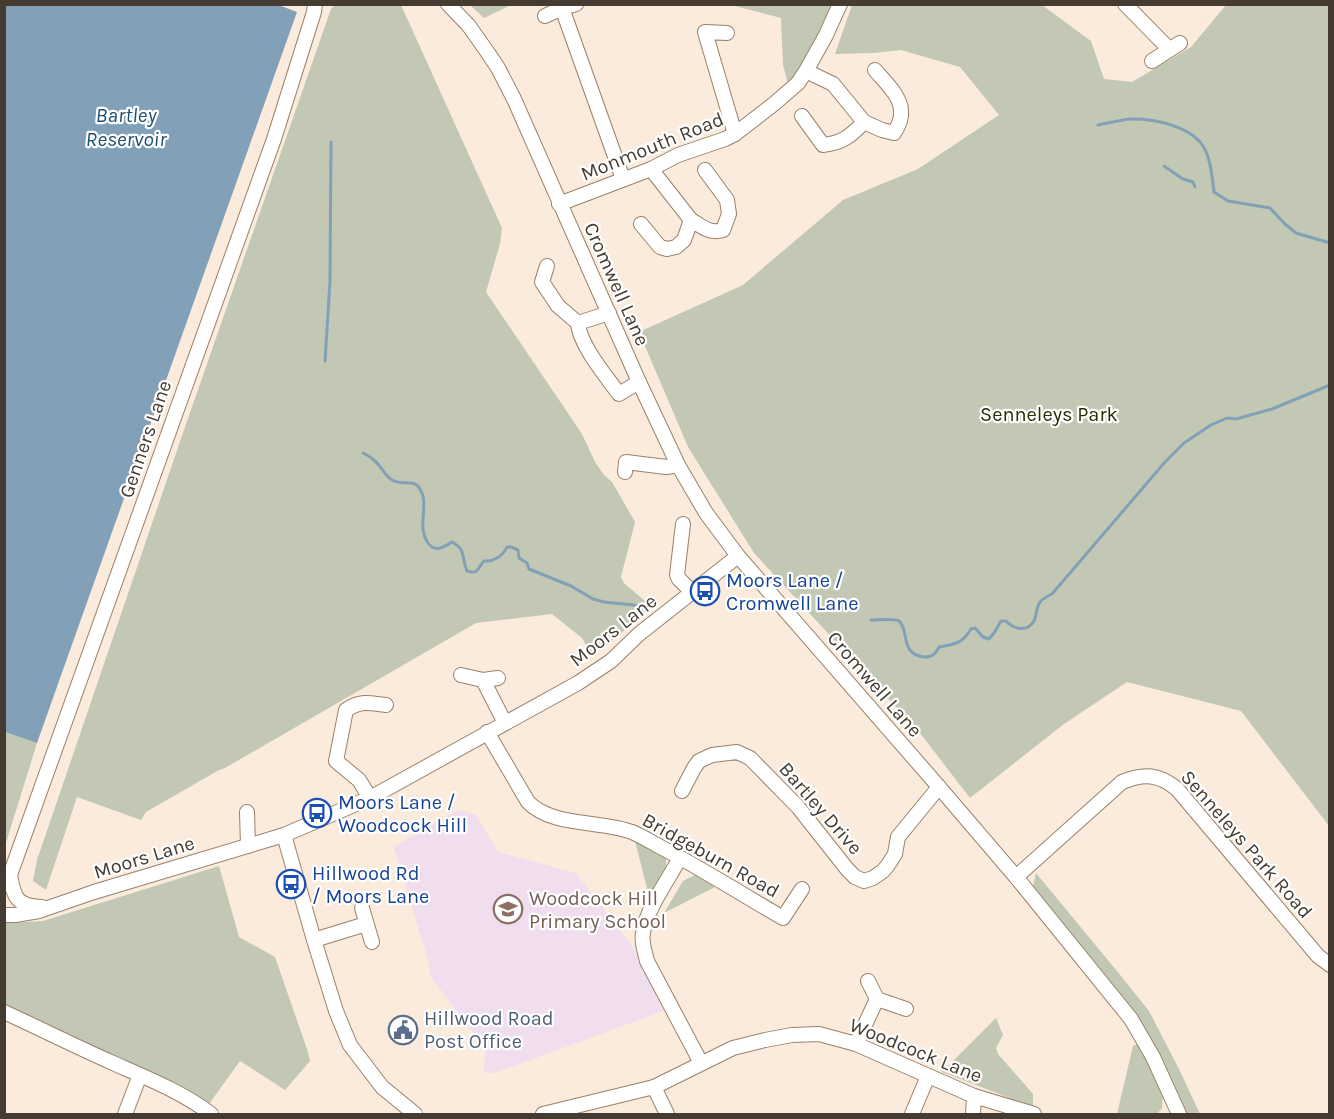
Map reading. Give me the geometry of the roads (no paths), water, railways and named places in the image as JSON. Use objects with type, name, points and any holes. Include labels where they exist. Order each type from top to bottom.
[{"type":"street","name":"Cromwell Lane","points":[[448,4],[469,26],[498,68],[514,99],[639,382],[678,465],[706,513],[738,556],[1016,877],[1131,1019],[1153,1057],[1176,1114]]},
{"type":"street","points":[[545,16],[576,4]]},
{"type":"street","name":"Monmouth Road","points":[[559,204],[735,134],[798,83],[831,26],[840,4]]},
{"type":"street","points":[[1125,4],[1174,46],[1152,61]]},
{"type":"street","name":"Genners Lane","points":[[7,880],[274,139],[315,5]]},
{"type":"street","points":[[562,9],[623,179]]},
{"type":"street","points":[[727,33],[705,32],[735,134]]},
{"type":"street","points":[[806,71],[833,84],[864,122],[894,133],[902,110],[896,96],[875,70]]},
{"type":"street","points":[[802,116],[823,145],[837,143],[864,122]]},
{"type":"street","points":[[651,169],[691,220],[714,232],[723,230],[729,214],[727,200],[705,170]]},
{"type":"street","points":[[641,224],[660,247],[667,249],[676,247],[684,240],[691,220]]},
{"type":"street","points":[[547,266],[542,282],[558,306],[578,323],[579,331],[588,349],[619,394],[639,382]]},
{"type":"street","points":[[578,323],[609,313]]},
{"type":"street","points":[[625,472],[626,462],[666,467],[678,465]]},
{"type":"street","points":[[683,524],[677,575],[692,592]]},
{"type":"street","name":"Moors Lane","points":[[4,915],[32,913],[284,835],[370,798],[578,683],[610,661],[639,634],[738,556]]},
{"type":"street","points":[[461,675],[490,679],[505,723]]},
{"type":"street","points":[[370,798],[359,780],[336,761],[346,710],[356,703],[386,705]]},
{"type":"street","name":"Bridgeburn Road","points":[[487,732],[528,802],[536,810],[557,818],[611,826],[632,833],[783,918],[802,890]]},
{"type":"street","name":"Bartley Drive","points":[[682,791],[699,761],[712,754],[737,752],[750,759],[798,807],[847,869],[855,877],[864,881],[873,878],[888,865],[895,854],[898,837],[939,787]]},
{"type":"street","name":"Senneleys Park Road","points":[[1016,877],[1122,782],[1140,776],[1162,778],[1177,789],[1318,956],[1329,965]]},
{"type":"street","points":[[248,812],[248,846]]},
{"type":"street","points":[[284,835],[336,1011],[350,1045],[382,1087],[415,1114]]},
{"type":"street","points":[[680,858],[651,910],[643,933],[643,944],[647,961],[701,1063]]},
{"type":"street","name":"Moors Lane","points":[[7,880],[17,898],[26,905],[51,907]]},
{"type":"street","points":[[362,908],[372,942]]},
{"type":"street","points":[[314,939],[366,924]]},
{"type":"street","points":[[868,981],[877,999],[906,1009]]},
{"type":"street","points":[[856,1044],[877,999]]},
{"type":"street","points":[[4,1012],[158,1083],[211,1114]]},
{"type":"street","name":"Woodcock Lane","points":[[543,1114],[654,1087],[733,1048],[792,1035],[819,1034],[856,1044],[974,1096],[1034,1114]]},
{"type":"street","points":[[125,1114],[140,1075]]},
{"type":"street","points":[[912,1114],[928,1076]]},
{"type":"street","points":[[654,1087],[667,1114]]},
{"type":"street","points":[[973,1114],[974,1096]]},
{"type":"water","name":"Bartley Reservoir","points":[[276,4],[297,12],[37,743],[5,732],[5,5]]},
{"type":"waterway","points":[[1098,125],[1126,119],[1139,119],[1180,128],[1197,139],[1206,151],[1214,192],[1228,201],[1270,208],[1296,233],[1330,243]]},
{"type":"waterway","points":[[325,361],[330,281],[331,142]]},
{"type":"waterway","points":[[1164,166],[1183,179],[1193,182],[1195,187]]},
{"type":"waterway","points":[[871,620],[899,621],[908,647],[917,655],[925,657],[934,654],[939,647],[961,640],[971,629],[975,628],[983,637],[989,639],[1001,621],[1006,621],[1017,628],[1028,627],[1034,621],[1041,601],[1052,594],[1184,443],[1211,425],[1227,418],[1236,419],[1272,409],[1330,385]]},
{"type":"waterway","points":[[363,453],[375,461],[391,480],[418,486],[423,495],[423,530],[428,543],[434,548],[443,547],[452,542],[457,545],[462,551],[467,571],[476,571],[484,561],[497,558],[507,547],[511,547],[518,550],[519,558],[527,563],[529,569],[571,586],[593,599],[642,608]]},
{"type":"place","name":"Moors Lane / Cromwell Lane","points":[[705,591]]},
{"type":"place","name":"Moors Lane / Woodcock Hill","points":[[317,813]]},
{"type":"place","name":"Hillwood Rd / Moors Lane","points":[[291,884]]},
{"type":"place","name":"Woodcock Hill Primary School","points":[[508,909]]},
{"type":"place","name":"Hillwood Road Post Office","points":[[403,1030]]},
{"type":"park label","name":"Senneleys Park","points":[[1049,414]]}]
